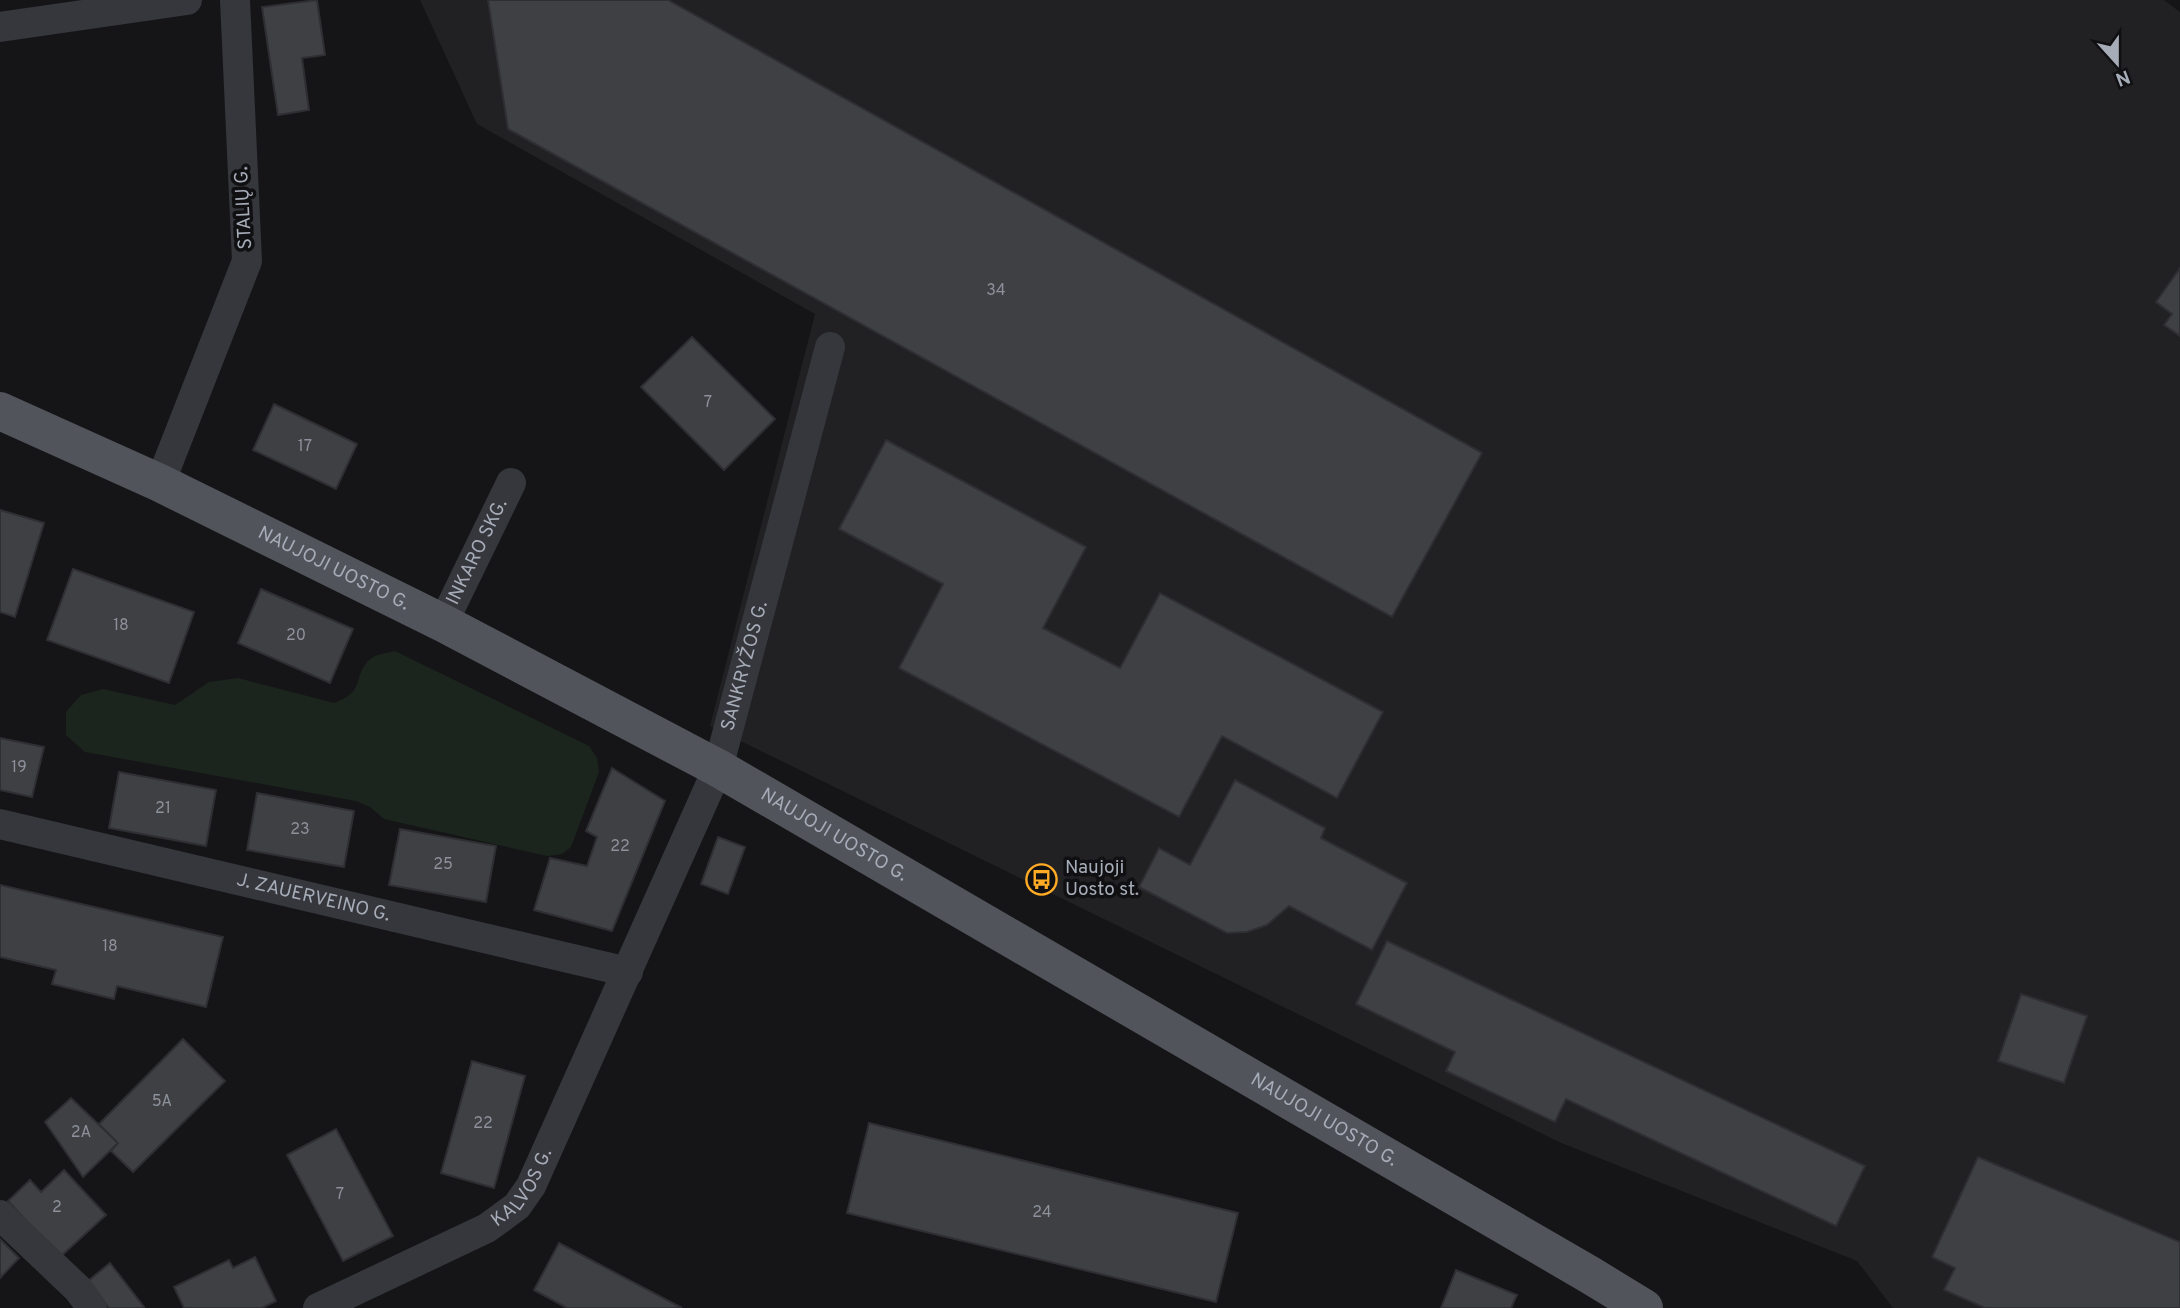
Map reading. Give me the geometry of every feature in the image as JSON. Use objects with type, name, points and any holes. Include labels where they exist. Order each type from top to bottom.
[{"type":"main road","name":"NAUJOJI UOSTO G.","points":[[0,411],[160,483],[443,623],[718,768],[1644,1308]]},
{"type":"street","points":[[0,27],[187,0]]},
{"type":"street","name":"STALIŲ G.","points":[[160,483],[247,261],[235,0]]},
{"type":"street","name":"SANKRYŽOS G.","points":[[628,972],[718,768],[830,347]]},
{"type":"street","name":"INKARO SKG.","points":[[443,623],[511,483]]},
{"type":"street","name":"J. ZAUERVEINO G.","points":[[0,824],[628,972]]},
{"type":"street","name":"KALVOS G.","points":[[318,1308],[487,1228],[517,1206],[531,1186],[628,972]]},
{"type":"street","points":[[0,1215],[78,1289],[92,1308]]},
{"type":"shaded area","points":[[420,0],[2164,0],[2180,12],[2180,1308],[1893,1308],[1857,1261],[1559,1142],[710,726],[815,314],[477,124]]},
{"type":"shaded area","points":[[395,651],[589,746],[597,758],[599,772],[571,847],[562,854],[547,856],[384,819],[370,807],[356,801],[85,752],[66,735],[66,712],[81,695],[103,689],[175,705],[209,682],[238,678],[334,703],[351,694],[368,661],[377,655]]},
{"type":"building","points":[[317,0],[325,55],[302,58],[309,110],[278,115],[262,7]]},
{"type":"building","points":[[488,0],[668,0],[1482,453],[1392,617],[508,129]]},
{"type":"building","points":[[2180,268],[2180,336],[2164,325],[2172,314],[2156,302]]},
{"type":"building","points":[[692,337],[775,419],[724,470],[641,387]]},
{"type":"building","points":[[274,404],[357,444],[336,489],[253,450]]},
{"type":"building","points":[[886,440],[1086,547],[1043,628],[1120,668],[1160,593],[1383,712],[1337,798],[1222,736],[1179,817],[899,668],[943,584],[839,529]]},
{"type":"building","points":[[0,510],[44,523],[15,617],[0,612]]},
{"type":"building","points":[[73,569],[194,612],[169,683],[47,640]]},
{"type":"building","points":[[261,589],[353,629],[330,683],[238,643]]},
{"type":"building","points":[[0,738],[44,747],[32,797],[0,790]]},
{"type":"building","points":[[612,768],[665,801],[612,931],[534,910],[550,858],[587,866],[597,837],[586,831]]},
{"type":"building","points":[[119,772],[216,790],[206,846],[109,828]]},
{"type":"building","points":[[1235,780],[1325,828],[1321,838],[1407,883],[1372,950],[1289,906],[1267,925],[1247,932],[1227,933],[1139,887],[1159,848],[1190,865]]},
{"type":"building","points":[[257,793],[354,811],[344,867],[247,850]]},
{"type":"building","points":[[400,829],[496,846],[486,902],[389,885]]},
{"type":"building","points":[[718,837],[745,847],[728,894],[701,884]]},
{"type":"building","points":[[0,885],[223,937],[206,1007],[117,986],[114,999],[52,984],[56,970],[0,957]]},
{"type":"building","points":[[1387,941],[1865,1166],[1836,1226],[1566,1099],[1555,1122],[1446,1071],[1455,1052],[1356,1004]]},
{"type":"building","points":[[2021,994],[2087,1016],[2064,1083],[1998,1061]]},
{"type":"building","points":[[183,1039],[225,1081],[133,1172],[111,1151],[118,1143],[99,1124]]},
{"type":"building","points":[[472,1061],[525,1076],[494,1188],[441,1173]]},
{"type":"building","points":[[71,1098],[118,1143],[83,1177],[45,1122]]},
{"type":"building","points":[[869,1123],[1238,1213],[1216,1302],[847,1213]]},
{"type":"building","points":[[336,1129],[393,1236],[343,1261],[287,1155]]},
{"type":"building","points":[[1978,1157],[2180,1242],[2180,1308],[1985,1308],[1944,1290],[1955,1268],[1932,1257]]},
{"type":"building","points":[[64,1170],[106,1215],[60,1257],[8,1201],[30,1180],[41,1192]]},
{"type":"building","points":[[0,1239],[19,1258],[0,1278]]},
{"type":"building","points":[[559,1243],[682,1308],[567,1308],[534,1290]]},
{"type":"building","points":[[255,1257],[276,1301],[262,1308],[184,1308],[174,1287],[229,1260],[233,1268]]},
{"type":"building","points":[[110,1263],[143,1308],[109,1308],[88,1281]]},
{"type":"building","points":[[1456,1270],[1517,1295],[1511,1308],[1441,1308]]},
{"type":"place","name":"Naujoji Uosto st.","points":[[1042,879]]}]
